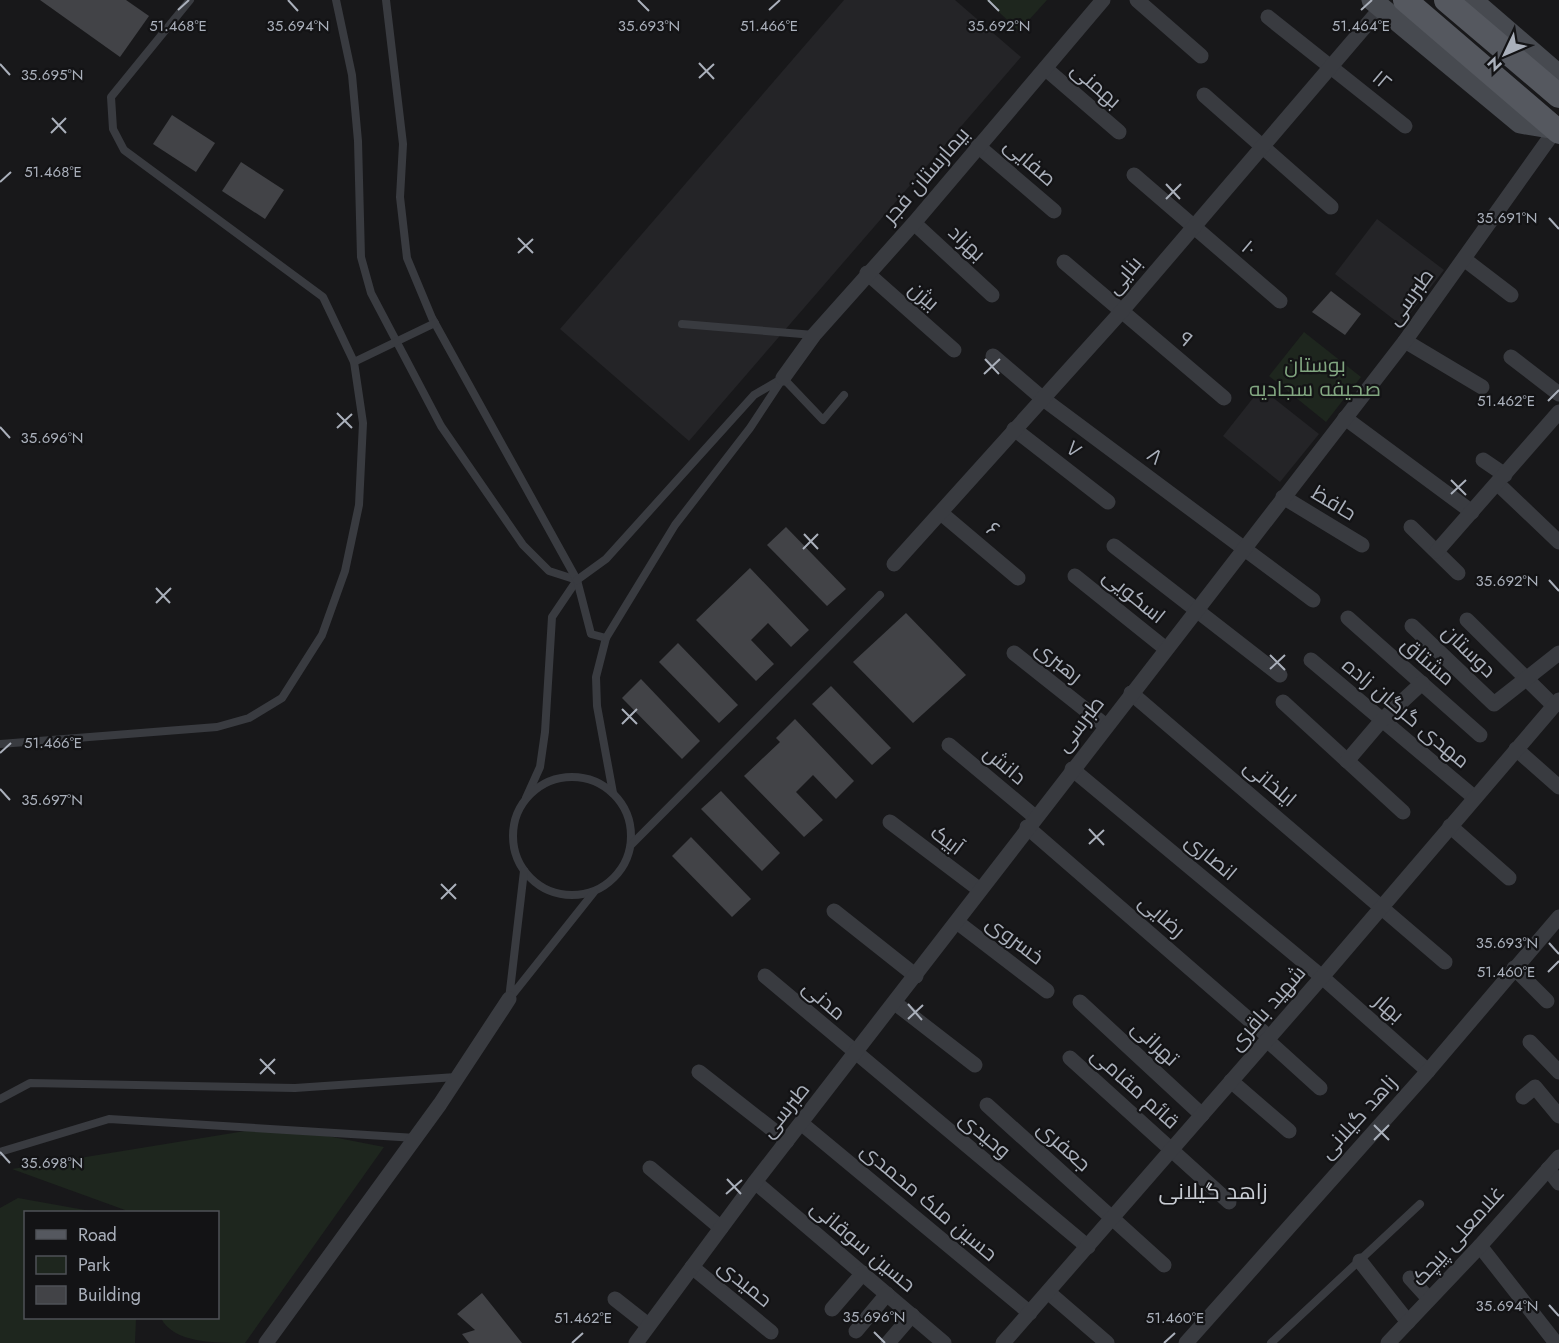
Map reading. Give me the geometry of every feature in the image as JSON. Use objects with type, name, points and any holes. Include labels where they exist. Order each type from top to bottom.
[{"type":"main road","points":[[1405,0],[1558,133]]},
{"type":"main road","points":[[1446,0],[1559,96]]},
{"type":"main road","points":[[1477,2],[1559,75]]},
{"type":"main road","points":[[1380,3],[1520,123],[1558,133]]},
{"type":"street","name":"بیمارستان فجر","points":[[783,378],[814,335],[914,223],[1103,0]]},
{"type":"street","points":[[1137,0],[1201,56]]},
{"type":"street","name":"بنایی","points":[[894,564],[1121,312],[1332,66],[1380,3]]},
{"type":"street","name":"۱۲","points":[[1268,17],[1405,126]]},
{"type":"street","name":"بهمنی","points":[[1046,69],[1119,132]]},
{"type":"street","points":[[1204,95],[1264,145],[1331,207]]},
{"type":"street","name":"طبرسی","points":[[642,1337],[755,1182],[856,1055],[1031,822],[1405,341],[1558,133]]},
{"type":"street","name":"صفایی","points":[[978,146],[1054,211]]},
{"type":"street","name":"۱۰","points":[[1134,175],[1280,301]]},
{"type":"street","name":"بهزاد","points":[[914,223],[992,295]]},
{"type":"street","points":[[1464,259],[1511,295]]},
{"type":"street","name":"۹","points":[[1064,262],[1224,398]]},
{"type":"street","name":"بیژن","points":[[867,273],[954,350]]},
{"type":"street","points":[[1405,341],[1482,387]]},
{"type":"street","name":"۸","points":[[993,356],[1042,398],[1313,600]]},
{"type":"street","points":[[1511,357],[1559,394]]},
{"type":"street","points":[[1437,551],[1558,414]]},
{"type":"street","points":[[1345,418],[1472,512]]},
{"type":"street","name":"۷","points":[[1014,429],[1108,502]]},
{"type":"street","points":[[1483,460],[1559,542]]},
{"type":"street","name":"حافظ","points":[[1283,497],[1362,545]]},
{"type":"street","name":"۶","points":[[941,513],[1018,578]]},
{"type":"street","points":[[1411,527],[1458,573]]},
{"type":"street","points":[[1114,546],[1280,675]]},
{"type":"street","name":"اسکویی","points":[[1075,576],[1166,649]]},
{"type":"street","name":"مشتاق","points":[[1348,618],[1480,735]]},
{"type":"street","name":"دوستان","points":[[1467,620],[1526,678],[1556,703]]},
{"type":"street","name":"دوستان","points":[[1412,626],[1494,704],[1559,653]]},
{"type":"street","name":"رهبری","points":[[1014,653],[1106,726]]},
{"type":"street","name":"مهدی گرگان زاده","points":[[1311,660],[1475,798]]},
{"type":"street","points":[[1347,761],[1382,720],[1422,683]]},
{"type":"street","name":"ایلخانی","points":[[1131,693],[1446,962]]},
{"type":"street","points":[[1282,702],[1403,812]]},
{"type":"street","name":"شهید باقری","points":[[1008,1341],[1556,703]]},
{"type":"street","name":"دانش","points":[[949,745],[1031,822]]},
{"type":"street","points":[[1516,749],[1559,787]]},
{"type":"street","name":"انصاری","points":[[1072,769],[1322,977]]},
{"type":"street","name":"آبیک","points":[[890,822],[980,890]]},
{"type":"street","name":"رضایی","points":[[1031,822],[1320,1088]]},
{"type":"street","points":[[1450,826],[1509,878]]},
{"type":"street","points":[[834,911],[916,976]]},
{"type":"street","name":"زاهد گیلانی","points":[[1186,1343],[1428,1071],[1559,917]]},
{"type":"street","name":"خسروی","points":[[957,922],[1047,991]]},
{"type":"street","points":[[1514,968],[1547,1001]]},
{"type":"street","name":"مدنی","points":[[765,976],[856,1055]]},
{"type":"street","name":"بهار","points":[[1322,977],[1428,1071]]},
{"type":"street","points":[[266,1343],[416,1138],[509,999]]},
{"type":"street","name":"تهرانی","points":[[1080,1002],[1202,1115]]},
{"type":"street","points":[[895,1003],[975,1065]]},
{"type":"street","points":[[1530,1042],[1559,1072]]},
{"type":"street","name":"وحیدی","points":[[856,1055],[1088,1247]]},
{"type":"street","name":"قائم مقامی","points":[[1070,1058],[1229,1202]]},
{"type":"street","points":[[699,1072],[787,1141]]},
{"type":"street","points":[[1231,1081],[1289,1131]]},
{"type":"street","points":[[1523,1097],[1535,1087],[1559,1116]]},
{"type":"street","name":"جعفری","points":[[987,1105],[1164,1265]]},
{"type":"street","name":"حسین ملک محمدی","points":[[801,1123],[1030,1313]]},
{"type":"street","name":"غلامعلی پیچک","points":[[1388,1343],[1480,1246],[1559,1157]]},
{"type":"street","points":[[650,1168],[722,1228]]},
{"type":"street","points":[[1548,1169],[1559,1183]]},
{"type":"street","name":"حسین سوقانی","points":[[755,1182],[943,1343]]},
{"type":"street","points":[[1480,1246],[1556,1343]]},
{"type":"street","points":[[1360,1261],[1408,1322]]},
{"type":"street","name":"حمیدی","points":[[692,1268],[771,1332]]},
{"type":"street","points":[[832,1309],[863,1273]]},
{"type":"street","points":[[1410,1278],[1429,1299]]},
{"type":"street","points":[[1048,1292],[1107,1343]]},
{"type":"street","points":[[856,1331],[887,1294]]},
{"type":"street","points":[[615,1299],[642,1337]]},
{"type":"street","points":[[888,1343],[912,1315]]},
{"type":"lane","points":[[0,744],[217,727],[249,717],[282,698],[322,634],[345,571],[359,505],[363,462],[363,423],[354,362],[323,297],[124,150],[112,129],[111,97],[190,0]]},
{"type":"lane","points":[[336,0],[352,75],[361,257],[371,293],[441,426],[522,545],[549,571],[577,580]]},
{"type":"lane","points":[[386,0],[402,132],[400,197],[407,258],[435,323],[577,580],[591,634],[606,638]]},
{"type":"lane","points":[[354,362],[435,323]]},
{"type":"lane","points":[[682,324],[814,335]]},
{"type":"lane","points":[[783,378],[750,428],[675,525],[606,638],[596,677],[597,706],[613,793],[628,817],[631,845],[625,865],[612,881],[594,892],[575,896],[555,894],[537,885],[524,871],[515,853],[512,834],[516,814],[540,767],[545,732],[552,617],[577,580],[606,560],[754,395],[783,378]]},
{"type":"lane","points":[[783,378],[824,420],[844,395]]},
{"type":"lane","points":[[631,845],[880,595]]},
{"type":"lane","points":[[526,798],[541,785],[559,778],[578,777],[597,782],[613,793]]},
{"type":"lane","points":[[509,999],[524,871]]},
{"type":"lane","points":[[509,999],[594,892]]},
{"type":"lane","points":[[0,1099],[30,1083],[295,1088],[458,1077]]},
{"type":"lane","points":[[0,1152],[109,1119],[416,1138]]},
{"type":"lane","points":[[1271,1343],[1420,1204]]},
{"type":"shaded area","points":[[844,0],[955,0],[1021,57],[689,441],[560,329]]},
{"type":"shaded area","points":[[1377,219],[1444,270],[1401,325],[1335,274]]},
{"type":"shaded area","points":[[1261,388],[1319,434],[1280,482],[1223,436]]},
{"type":"green space","points":[[986,0],[1047,0],[1019,31]]},
{"type":"green space","name":"بوستان صحیفه سجادیه","points":[[1304,332],[1361,377],[1326,422],[1269,376]]},
{"type":"green space","points":[[276,1126],[384,1147],[245,1343],[208,1342],[185,1337],[167,1326],[162,1319],[219,1319],[219,1211],[126,1211],[12,1169]]},
{"type":"green space","points":[[18,1198],[90,1211],[24,1211],[24,1319],[136,1319],[135,1343],[0,1343],[0,1208]]},
{"type":"building","points":[[40,0],[126,0],[149,16],[120,57]]},
{"type":"building","points":[[172,115],[215,143],[196,172],[153,144]]},
{"type":"building","points":[[241,162],[284,190],[265,219],[222,191]]},
{"type":"building","points":[[1331,291],[1361,314],[1345,335],[1312,312]]},
{"type":"building","points":[[786,527],[846,589],[827,606],[767,545]]},
{"type":"building","points":[[750,568],[809,630],[791,647],[768,623],[751,640],[774,664],[756,681],[696,620]]},
{"type":"building","points":[[906,613],[966,675],[913,723],[853,662]]},
{"type":"building","points":[[678,643],[738,705],[719,723],[659,662]]},
{"type":"building","points":[[641,679],[700,741],[682,759],[622,698]]},
{"type":"building","points":[[831,686],[891,748],[872,765],[812,704]]},
{"type":"building","points":[[795,719],[854,781],[836,799],[813,775],[796,792],[823,820],[804,837],[744,776],[780,742],[776,738]]},
{"type":"building","points":[[721,791],[780,853],[762,871],[701,809]]},
{"type":"building","points":[[691,837],[751,899],[732,917],[672,856]]},
{"type":"building","points":[[482,1293],[522,1343],[469,1343],[462,1334],[475,1330],[457,1314]]},
{"type":"district","name":"زاهد گیلانی","points":[[1213,1191]]}]
